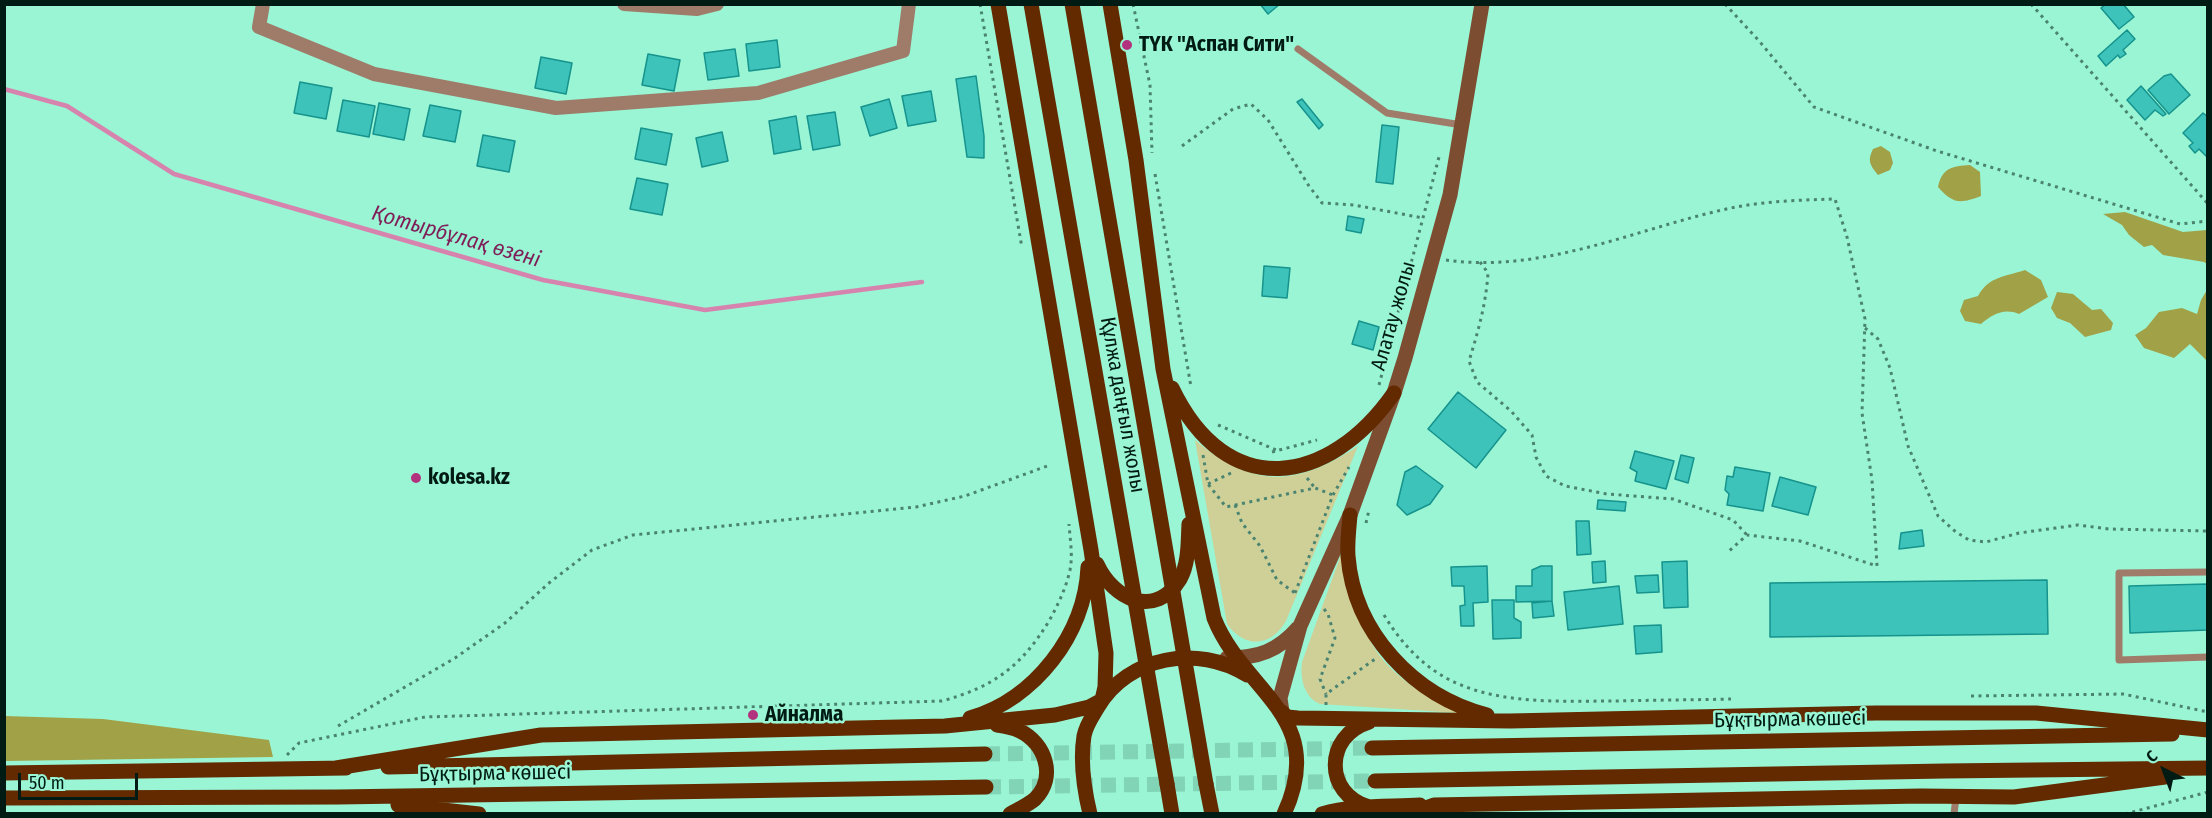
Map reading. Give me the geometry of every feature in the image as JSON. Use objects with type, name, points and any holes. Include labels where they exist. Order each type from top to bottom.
[{"type":"main road","points":[[998,4],[1089,534],[1106,653],[1106,678],[1102,700]]},
{"type":"main road","name":"Құлжа даңғыл жолы","points":[[1031,4],[1172,813]]},
{"type":"main road","name":"Құлжа даңғыл жолы","points":[[1072,4],[1212,813]]},
{"type":"main road","points":[[1110,4],[1136,160],[1163,369],[1214,618],[1221,636],[1236,658],[1282,712],[1291,718],[1510,721],[1876,713],[2036,713],[2208,732]]},
{"type":"main road","name":"Алатау жолы","points":[[1300,626],[1350,515],[1394,393],[1450,195],[1482,4]]},
{"type":"main road","points":[[1163,369],[1177,398],[1205,438],[1218,448],[1249,464],[1267,469],[1298,467],[1320,459],[1352,440],[1367,427],[1394,393]]},
{"type":"main road","points":[[1091,550],[1107,581],[1123,596],[1143,602],[1153,601],[1164,595],[1173,588],[1185,567],[1189,515],[1187,488]]},
{"type":"main road","points":[[1350,515],[1348,555],[1351,578],[1363,612],[1387,651],[1412,677],[1432,691],[1471,711],[1510,721]]},
{"type":"main road","points":[[945,726],[980,715],[1002,704],[1038,678],[1053,662],[1075,621],[1085,596],[1089,534]]},
{"type":"main road","points":[[1090,813],[1084,776],[1084,736],[1102,700],[1124,678],[1137,670],[1168,659],[1250,657],[1276,648],[1300,626]]},
{"type":"main road","points":[[1284,813],[1294,788],[1296,762],[1291,733],[1282,712],[1280,698],[1300,626]]},
{"type":"main road","points":[[1201,658],[1233,667],[1261,686]]},
{"type":"main road","points":[[336,768],[541,735],[945,726],[1075,711],[1102,700]]},
{"type":"main road","points":[[1369,807],[1358,804],[1345,793],[1337,781],[1335,767],[1337,752],[1346,738],[1357,727],[1374,720]]},
{"type":"main road","points":[[970,724],[1009,727],[1021,731],[1043,754],[1047,769],[1043,789],[1035,798],[1010,813]]},
{"type":"main road","name":"Бұқтырма көшесі","points":[[1372,748],[2208,732]]},
{"type":"main road","name":"Бұқтырма көшесі","points":[[4,773],[985,754]]},
{"type":"main road","points":[[1322,813],[1369,807],[1434,805],[2014,798],[2208,770]]},
{"type":"main road","points":[[1375,781],[1945,771],[2208,770]]},
{"type":"main road","name":"Бұқтырма көшесі","points":[[4,798],[332,797],[986,787]]},
{"type":"main road","points":[[332,797],[479,813]]},
{"type":"main road","points":[[1409,813],[1434,805]]},
{"type":"street","points":[[263,4],[259,27],[374,74],[556,108],[758,93],[903,51],[909,4]]},
{"type":"street","points":[[624,4],[697,9],[717,4]]},
{"type":"lane","points":[[1298,50],[1387,113],[1462,125]]},
{"type":"lane","points":[[2208,573],[2120,573],[2119,660],[2208,657]]},
{"type":"lane","points":[[1954,813],[1956,797]]},
{"type":"path","points":[[980,4],[1023,252]]},
{"type":"path","points":[[1133,4],[1150,85],[1152,157]]},
{"type":"path","points":[[1725,4],[1814,107],[1937,151],[2180,224],[2208,220]]},
{"type":"path","points":[[2031,4],[2208,204]]},
{"type":"path","points":[[1182,146],[1233,109],[1251,104],[1268,120],[1322,203],[1354,205],[1442,222]]},
{"type":"path","points":[[1376,393],[1440,154]]},
{"type":"path","points":[[1154,169],[1192,396]]},
{"type":"path","points":[[1432,258],[1468,263],[1480,262],[1535,259],[1589,248],[1732,208],[1802,200],[1835,199],[1847,237],[1865,319],[1862,413],[1872,480],[1877,566],[1800,542],[1747,535],[1733,520],[1673,499],[1607,494],[1565,486],[1546,476],[1536,457],[1532,435],[1511,411],[1478,382],[1469,361],[1481,323],[1486,291],[1488,273],[1480,262]]},
{"type":"path","points":[[1865,328],[1878,339],[1890,368],[1908,446],[1938,516],[1969,540],[1986,542],[2019,533],[2078,525],[2109,529],[2208,531]]},
{"type":"path","points":[[1216,424],[1275,450],[1298,467],[1316,488],[1334,495]]},
{"type":"path","points":[[1208,484],[1275,450],[1320,439]]},
{"type":"path","points":[[1202,450],[1208,484],[1226,507],[1316,488]]},
{"type":"path","points":[[1235,505],[1242,523],[1260,546],[1276,580],[1296,593],[1334,495],[1351,464]]},
{"type":"path","points":[[338,726],[454,658],[505,623],[549,583],[592,550],[633,535],[916,507],[965,496],[1050,465]]},
{"type":"path","points":[[1364,508],[1370,510],[1365,527]]},
{"type":"path","points":[[285,757],[299,743],[425,717],[942,701],[992,682],[1016,664],[1042,633],[1063,593],[1070,568],[1069,518]]},
{"type":"path","points":[[1727,553],[1747,535]]},
{"type":"path","points":[[1319,605],[1328,614],[1335,638],[1320,679],[1326,694],[1326,707]]},
{"type":"path","points":[[1379,607],[1401,640],[1419,659],[1452,681],[1474,690],[1495,695],[1569,701],[1734,699]]},
{"type":"path","points":[[1326,694],[1401,640]]},
{"type":"path","points":[[1970,696],[2124,694],[2208,712]]},
{"type":"path","points":[[2125,813],[2208,792]]},
{"type":"green space","points":[[1195,440],[1216,456],[1236,467],[1256,474],[1275,477],[1295,475],[1315,469],[1336,460],[1358,446],[1286,621],[1280,630],[1265,640],[1258,642],[1242,638],[1227,624]]},
{"type":"green space","points":[[1342,552],[1368,636],[1384,662],[1419,691],[1459,713],[1320,704],[1310,697],[1304,687],[1302,662]]},
{"type":"shaded area","points":[[1881,146],[1890,152],[1893,163],[1890,170],[1878,175],[1871,166],[1870,157],[1873,149]]},
{"type":"shaded area","points":[[1970,165],[1980,172],[1981,196],[1957,201],[1948,197],[1938,187],[1942,176],[1949,169]]},
{"type":"shaded area","points":[[2125,212],[2183,232],[2207,230],[2207,264],[2163,255],[2152,245],[2144,247],[2129,235],[2122,225],[2103,214]]},
{"type":"shaded area","points":[[2025,270],[2041,280],[2048,297],[2019,314],[1999,313],[1981,324],[1965,321],[1960,311],[1964,300],[1978,296],[1982,289],[1992,281]]},
{"type":"shaded area","points":[[2207,290],[2207,361],[2190,344],[2174,358],[2144,348],[2135,335],[2146,328],[2159,312],[2182,308],[2197,314]]},
{"type":"shaded area","points":[[2057,292],[2073,294],[2092,310],[2101,309],[2113,323],[2111,330],[2085,337],[2070,323],[2057,318],[2051,308]]},
{"type":"shaded area","points":[[4,716],[103,719],[269,740],[273,757],[5,761]]},
{"type":"building","points":[[1260,4],[1280,4],[1268,14]]},
{"type":"building","points":[[2106,4],[2123,4],[2134,17],[2119,29],[2101,8]]},
{"type":"building","points":[[2127,30],[2135,39],[2123,50],[2126,54],[2120,58],[2118,55],[2106,66],[2098,56]]},
{"type":"building","points":[[777,40],[780,67],[749,71],[746,44]]},
{"type":"building","points":[[735,49],[739,76],[708,80],[704,53]]},
{"type":"building","points":[[648,54],[680,60],[674,91],[642,85]]},
{"type":"building","points":[[541,57],[572,63],[566,94],[535,88]]},
{"type":"building","points":[[2171,74],[2190,95],[2169,114],[2148,90],[2164,76]]},
{"type":"building","points":[[976,76],[984,136],[984,158],[967,157],[956,79]]},
{"type":"building","points":[[300,82],[332,88],[326,119],[294,113]]},
{"type":"building","points":[[2141,86],[2166,114],[2163,116],[2155,110],[2145,120],[2127,100]]},
{"type":"building","points":[[931,91],[936,121],[908,126],[902,96]]},
{"type":"building","points":[[889,99],[897,128],[870,136],[861,107]]},
{"type":"building","points":[[1302,99],[1323,125],[1319,129],[1297,102]]},
{"type":"building","points":[[343,100],[375,106],[369,137],[337,131]]},
{"type":"building","points":[[379,103],[410,109],[404,140],[373,134]]},
{"type":"building","points":[[430,105],[461,111],[455,142],[423,136]]},
{"type":"building","points":[[835,112],[840,145],[813,150],[807,116]]},
{"type":"building","points":[[2203,113],[2208,117],[2208,158],[2199,149],[2195,153],[2189,146],[2193,143],[2183,133]]},
{"type":"building","points":[[796,116],[801,149],[774,154],[769,121]]},
{"type":"building","points":[[1382,125],[1399,127],[1393,184],[1376,182]]},
{"type":"building","points":[[641,128],[672,134],[666,165],[635,159]]},
{"type":"building","points":[[722,132],[728,161],[702,167],[696,138]]},
{"type":"building","points":[[483,135],[515,141],[509,172],[477,166]]},
{"type":"building","points":[[637,178],[668,184],[662,215],[630,209]]},
{"type":"building","points":[[1348,216],[1364,219],[1361,233],[1346,230]]},
{"type":"building","points":[[1264,266],[1290,268],[1287,298],[1262,296]]},
{"type":"building","points":[[1359,321],[1379,327],[1373,350],[1352,344]]},
{"type":"building","points":[[1458,392],[1506,430],[1476,468],[1428,429]]},
{"type":"building","points":[[1635,451],[1674,461],[1666,489],[1635,481],[1637,472],[1630,468]]},
{"type":"building","points":[[1681,455],[1694,458],[1688,483],[1675,479]]},
{"type":"building","points":[[1416,466],[1443,486],[1430,504],[1407,515],[1397,505],[1405,472]]},
{"type":"building","points":[[1735,467],[1770,473],[1763,511],[1727,505],[1729,494],[1725,490],[1727,476],[1733,477]]},
{"type":"building","points":[[1780,477],[1816,487],[1808,515],[1772,506]]},
{"type":"building","points":[[1598,500],[1626,502],[1625,511],[1597,509]]},
{"type":"building","points":[[1576,521],[1589,521],[1591,554],[1577,555]]},
{"type":"building","points":[[1922,530],[1924,546],[1899,549],[1901,533]]},
{"type":"building","points":[[1605,561],[1606,582],[1593,583],[1592,562]]},
{"type":"building","points":[[1687,561],[1688,607],[1664,608],[1662,562]]},
{"type":"building","points":[[1487,566],[1488,602],[1473,603],[1474,626],[1461,626],[1460,606],[1465,605],[1464,586],[1452,586],[1451,567]]},
{"type":"building","points":[[1541,566],[1552,566],[1552,601],[1516,602],[1516,586],[1532,586],[1532,570]]},
{"type":"building","points":[[1658,575],[1659,592],[1637,593],[1635,576]]},
{"type":"building","points":[[2047,580],[2048,634],[1770,637],[1770,583]]},
{"type":"building","points":[[2208,584],[2208,630],[2130,633],[2129,586]]},
{"type":"building","points":[[1619,586],[1623,624],[1568,630],[1564,592]]},
{"type":"building","points":[[1492,600],[1514,600],[1514,618],[1521,622],[1521,638],[1493,639]]},
{"type":"building","points":[[1552,601],[1554,616],[1533,618],[1532,603]]},
{"type":"building","points":[[1661,625],[1662,652],[1636,654],[1634,626]]},
{"type":"waterway","name":"Қотырбұлақ өзені","points":[[4,89],[67,106],[174,174],[543,280],[705,310],[922,282]]},
{"type":"tunnel","points":[[985,754],[1372,748]]},
{"type":"tunnel","points":[[986,787],[1375,781]]},
{"type":"place","name":"ТҮК \"Аспан Сити\"","points":[[1127,45]]},
{"type":"place","name":"kolesa.kz","points":[[416,478]]},
{"type":"place","name":"Айналма","points":[[753,715]]}]
